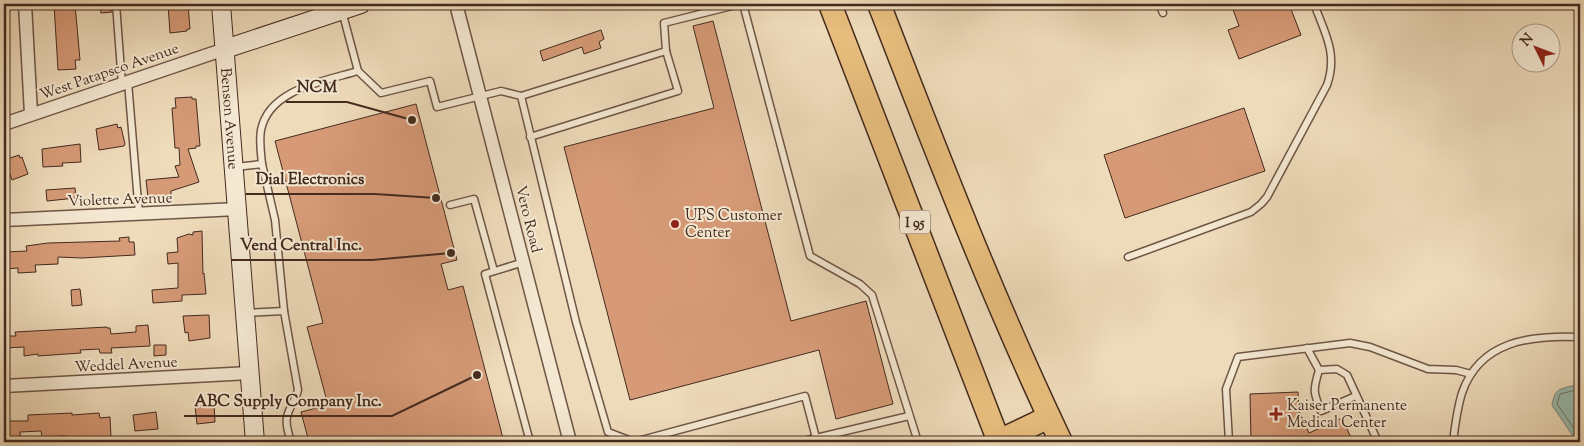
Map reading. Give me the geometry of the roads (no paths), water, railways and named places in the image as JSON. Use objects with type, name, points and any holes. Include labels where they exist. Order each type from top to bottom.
[{"type":"highway","name":"I 95","points":[[830,4],[999,442]]},
{"type":"highway","points":[[879,4],[950,187],[999,304],[1061,442]]},
{"type":"highway","points":[[999,442],[1049,417]]},
{"type":"street","points":[[25,4],[31,114]]},
{"type":"street","name":"Benson Avenue","points":[[221,4],[256,442]]},
{"type":"street","points":[[225,49],[360,4]]},
{"type":"street","name":"Vero Road","points":[[456,4],[570,442]]},
{"type":"street","name":"West Patapsco Avenue","points":[[4,124],[225,49]]},
{"type":"street","name":"Violette Avenue","points":[[4,220],[238,209]]},
{"type":"street","name":"Weddel Avenue","points":[[4,386],[250,374]]},
{"type":"lane","points":[[116,4],[139,214]]},
{"type":"lane","points":[[530,136],[678,91],[666,51],[664,23],[742,4],[810,256],[860,284],[872,295],[918,442]]},
{"type":"lane","points":[[1159,4],[1163,14]]},
{"type":"lane","points":[[1128,257],[1251,212],[1267,196],[1327,85],[1331,74],[1332,60],[1330,47],[1314,4]]},
{"type":"lane","points":[[342,10],[358,71],[380,93],[430,81],[437,107],[501,91],[521,96],[666,51]]},
{"type":"lane","points":[[291,442],[286,422],[287,415],[298,390],[284,311],[276,220],[262,164],[261,128],[275,104],[283,97],[300,89],[358,71]]},
{"type":"lane","points":[[521,96],[576,322],[608,432],[634,442],[805,396],[816,438]]},
{"type":"lane","points":[[235,167],[262,164]]},
{"type":"lane","points":[[450,205],[474,199],[494,271]]},
{"type":"lane","points":[[524,262],[485,274],[530,442]]},
{"type":"lane","points":[[245,313],[284,311]]},
{"type":"lane","points":[[1453,442],[1460,402],[1471,374],[1478,365],[1495,351],[1519,340],[1580,336]]},
{"type":"lane","points":[[1229,442],[1226,389],[1238,357],[1341,343],[1360,344],[1418,366],[1438,370],[1463,371],[1471,374]]},
{"type":"lane","points":[[1307,348],[1319,370],[1314,387],[1315,397],[1321,412],[1356,396]]},
{"type":"lane","points":[[1319,370],[1337,369],[1347,375],[1378,442]]},
{"type":"lane","points":[[800,442],[909,416]]},
{"type":"water","points":[[1571,386],[1580,386],[1580,442],[1577,442],[1552,405],[1557,391]]},
{"type":"place","name":"NCM","points":[[412,120]]},
{"type":"place","name":"Dial Electronics","points":[[436,198]]},
{"type":"place","name":"UPS Customer Center","points":[[675,224]]},
{"type":"place","name":"Vend Central Inc.","points":[[451,253]]},
{"type":"place","name":"ABC Supply Company Inc.","points":[[477,375]]},
{"type":"place","name":"Kaiser Permanente Medical Center","points":[[1276,414]]}]
